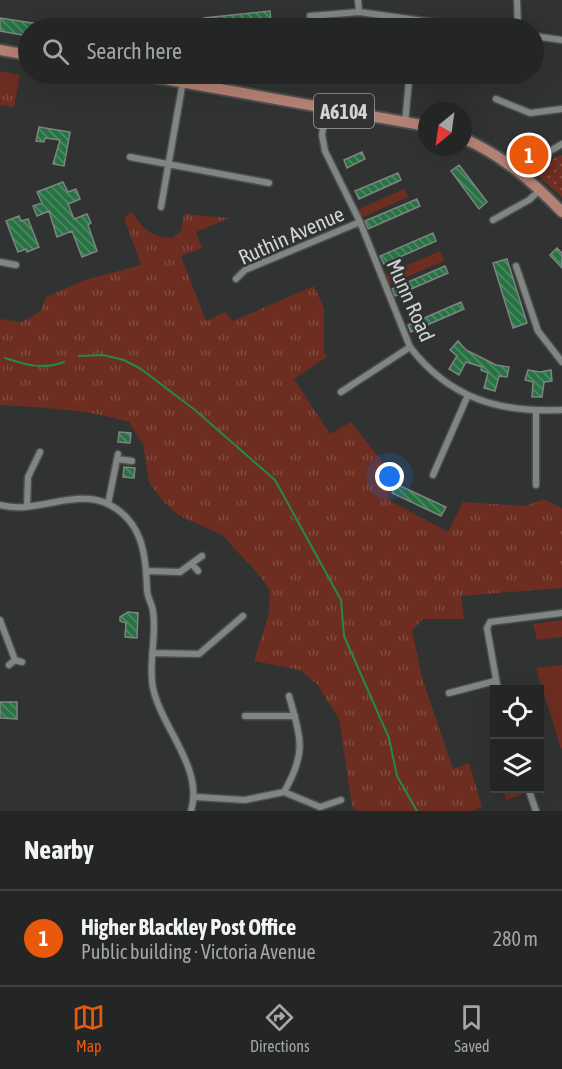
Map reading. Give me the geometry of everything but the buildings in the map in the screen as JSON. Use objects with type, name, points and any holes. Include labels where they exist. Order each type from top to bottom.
[{"type":"main road","points":[[0,50],[18,53]]},
{"type":"main road","name":"A6104","points":[[224,84],[326,108],[418,125]]},
{"type":"main road","points":[[472,143],[521,172],[561,210]]},
{"type":"street","points":[[358,0],[359,12]]},
{"type":"street","points":[[517,0],[518,18]]},
{"type":"street","points":[[310,16],[359,12],[402,18]]},
{"type":"street","points":[[544,37],[562,40]]},
{"type":"street","points":[[161,207],[182,84]]},
{"type":"street","points":[[405,123],[409,84]]},
{"type":"street","points":[[496,99],[530,113],[562,109]]},
{"type":"street","name":"Munn Road","points":[[326,108],[322,135],[325,151],[360,222],[410,347],[439,378],[468,395],[501,406],[536,411],[562,410]]},
{"type":"street","points":[[521,172],[526,165],[562,144]]},
{"type":"street","points":[[130,157],[269,183]]},
{"type":"street","points":[[493,220],[529,200],[540,190]]},
{"type":"street","name":"Ruthin Avenue","points":[[236,279],[245,270],[360,222]]},
{"type":"street","points":[[0,262],[16,264]]},
{"type":"street","points":[[516,266],[538,332],[562,362]]},
{"type":"street","points":[[341,392],[410,347]]},
{"type":"street","points":[[432,475],[468,395]]},
{"type":"street","points":[[536,411],[536,485]]},
{"type":"street","points":[[27,506],[28,477],[40,452]]},
{"type":"street","points":[[108,504],[118,457],[132,461]]},
{"type":"street","points":[[0,505],[27,506],[87,500],[108,504],[134,526],[143,545],[148,571],[147,592],[153,612],[152,686],[157,702],[189,769],[196,797],[191,811]]},
{"type":"street","points":[[148,571],[180,572],[202,556]]},
{"type":"street","points":[[192,564],[198,571]]},
{"type":"street","points":[[496,685],[487,628],[490,622],[562,613]]},
{"type":"street","points":[[153,652],[195,656],[243,616]]},
{"type":"street","points":[[228,618],[233,625]]},
{"type":"street","points":[[0,620],[12,662],[22,662]]},
{"type":"street","points":[[450,693],[495,681]]},
{"type":"street","points":[[284,792],[296,770],[302,740],[289,696]]},
{"type":"street","points":[[245,716],[295,716]]},
{"type":"street","points":[[196,797],[245,800],[284,792],[320,807],[341,800]]},
{"type":"street","points":[[529,793],[536,811]]},
{"type":"green space","points":[[0,71],[18,75],[14,107],[0,105]]},
{"type":"green space","points":[[562,155],[562,197],[530,169]]},
{"type":"green space","points":[[404,189],[408,197],[361,218],[357,210]]},
{"type":"green space","points":[[132,212],[149,231],[166,238],[173,238],[181,231],[184,214],[229,218],[196,232],[202,248],[181,256],[206,321],[225,312],[233,321],[314,286],[324,308],[324,352],[327,357],[294,379],[330,434],[351,422],[396,479],[387,499],[448,532],[463,502],[525,506],[544,499],[562,508],[562,588],[461,596],[464,619],[423,619],[412,630],[422,678],[453,769],[469,763],[482,807],[472,811],[357,811],[352,806],[339,719],[317,684],[300,670],[254,661],[269,613],[270,591],[260,576],[222,535],[178,515],[161,499],[149,482],[143,445],[129,422],[81,412],[0,405],[0,319],[22,322],[41,311],[46,297],[85,280],[141,265],[124,218]]},
{"type":"green space","points":[[440,251],[444,261],[388,285],[384,275]]},
{"type":"green space","points":[[562,620],[562,637],[537,640],[533,624]]},
{"type":"green space","points":[[562,665],[561,749],[544,694],[544,685],[541,685],[536,668]]},
{"type":"green space","points":[[504,793],[521,793],[522,795],[506,800]]},
{"type":"waterway","points":[[79,356],[103,355],[124,360],[141,369],[195,410],[275,480],[341,600],[344,636],[389,738],[397,776],[417,811]]},
{"type":"waterway","points":[[5,358],[34,366],[49,366],[64,362]]},
{"type":"place","name":"Higher Blackley Post Office","points":[[529,155]]}]
